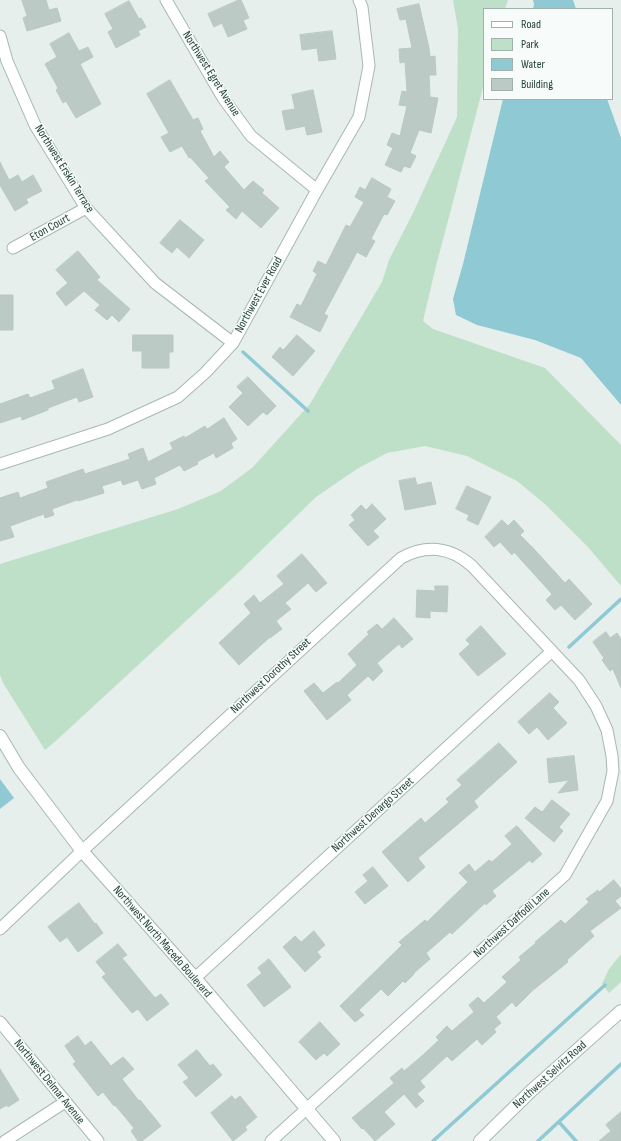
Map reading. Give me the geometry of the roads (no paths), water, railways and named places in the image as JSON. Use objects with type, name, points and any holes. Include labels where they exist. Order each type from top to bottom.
[{"type":"street","name":"Northwest Egret Avenue","points":[[166,0],[223,98],[251,136],[317,190]]},
{"type":"street","name":"Northwest Ever Road","points":[[0,464],[108,429],[178,397],[205,373],[233,343],[359,117],[369,66],[362,7],[359,0]]},
{"type":"street","name":"Northwest Erskin Terrace","points":[[0,36],[6,61],[36,124],[86,208],[155,283],[233,343]]},
{"type":"street","name":"Eton Court","points":[[13,248],[86,208]]},
{"type":"street","name":"Northwest Dorothy Street","points":[[0,929],[82,851],[393,564],[410,553],[426,549],[442,549],[454,553],[464,559],[552,651]]},
{"type":"street","name":"Northwest Denargo Street","points":[[195,978],[552,651]]},
{"type":"street","name":"Northwest Daffodil Lane","points":[[271,1141],[565,875],[607,801],[613,771],[607,730],[596,706],[579,680],[552,651]]},
{"type":"street","name":"Northwest North Macedo Boulevard","points":[[0,736],[19,768],[82,851],[195,978],[334,1141]]},
{"type":"street","name":"Northwest Selvitz Road","points":[[480,1141],[531,1091],[621,1011]]},
{"type":"street","name":"Northwest Delmar Avenue","points":[[0,1022],[98,1141]]},
{"type":"street","points":[[5,1141],[65,1102]]},
{"type":"water","points":[[533,0],[573,0],[576,8],[533,8]]},
{"type":"water","points":[[503,100],[607,100],[621,138],[621,405],[581,358],[535,340],[477,325],[456,315],[453,299],[463,264]]},
{"type":"water","points":[[0,779],[14,798],[0,809]]},
{"type":"waterway","points":[[243,352],[308,411]]},
{"type":"waterway","points":[[569,647],[621,599]]},
{"type":"waterway","points":[[433,1141],[605,985]]},
{"type":"waterway","points":[[538,1141],[621,1064]]},
{"type":"waterway","points":[[559,1122],[576,1141]]}]
